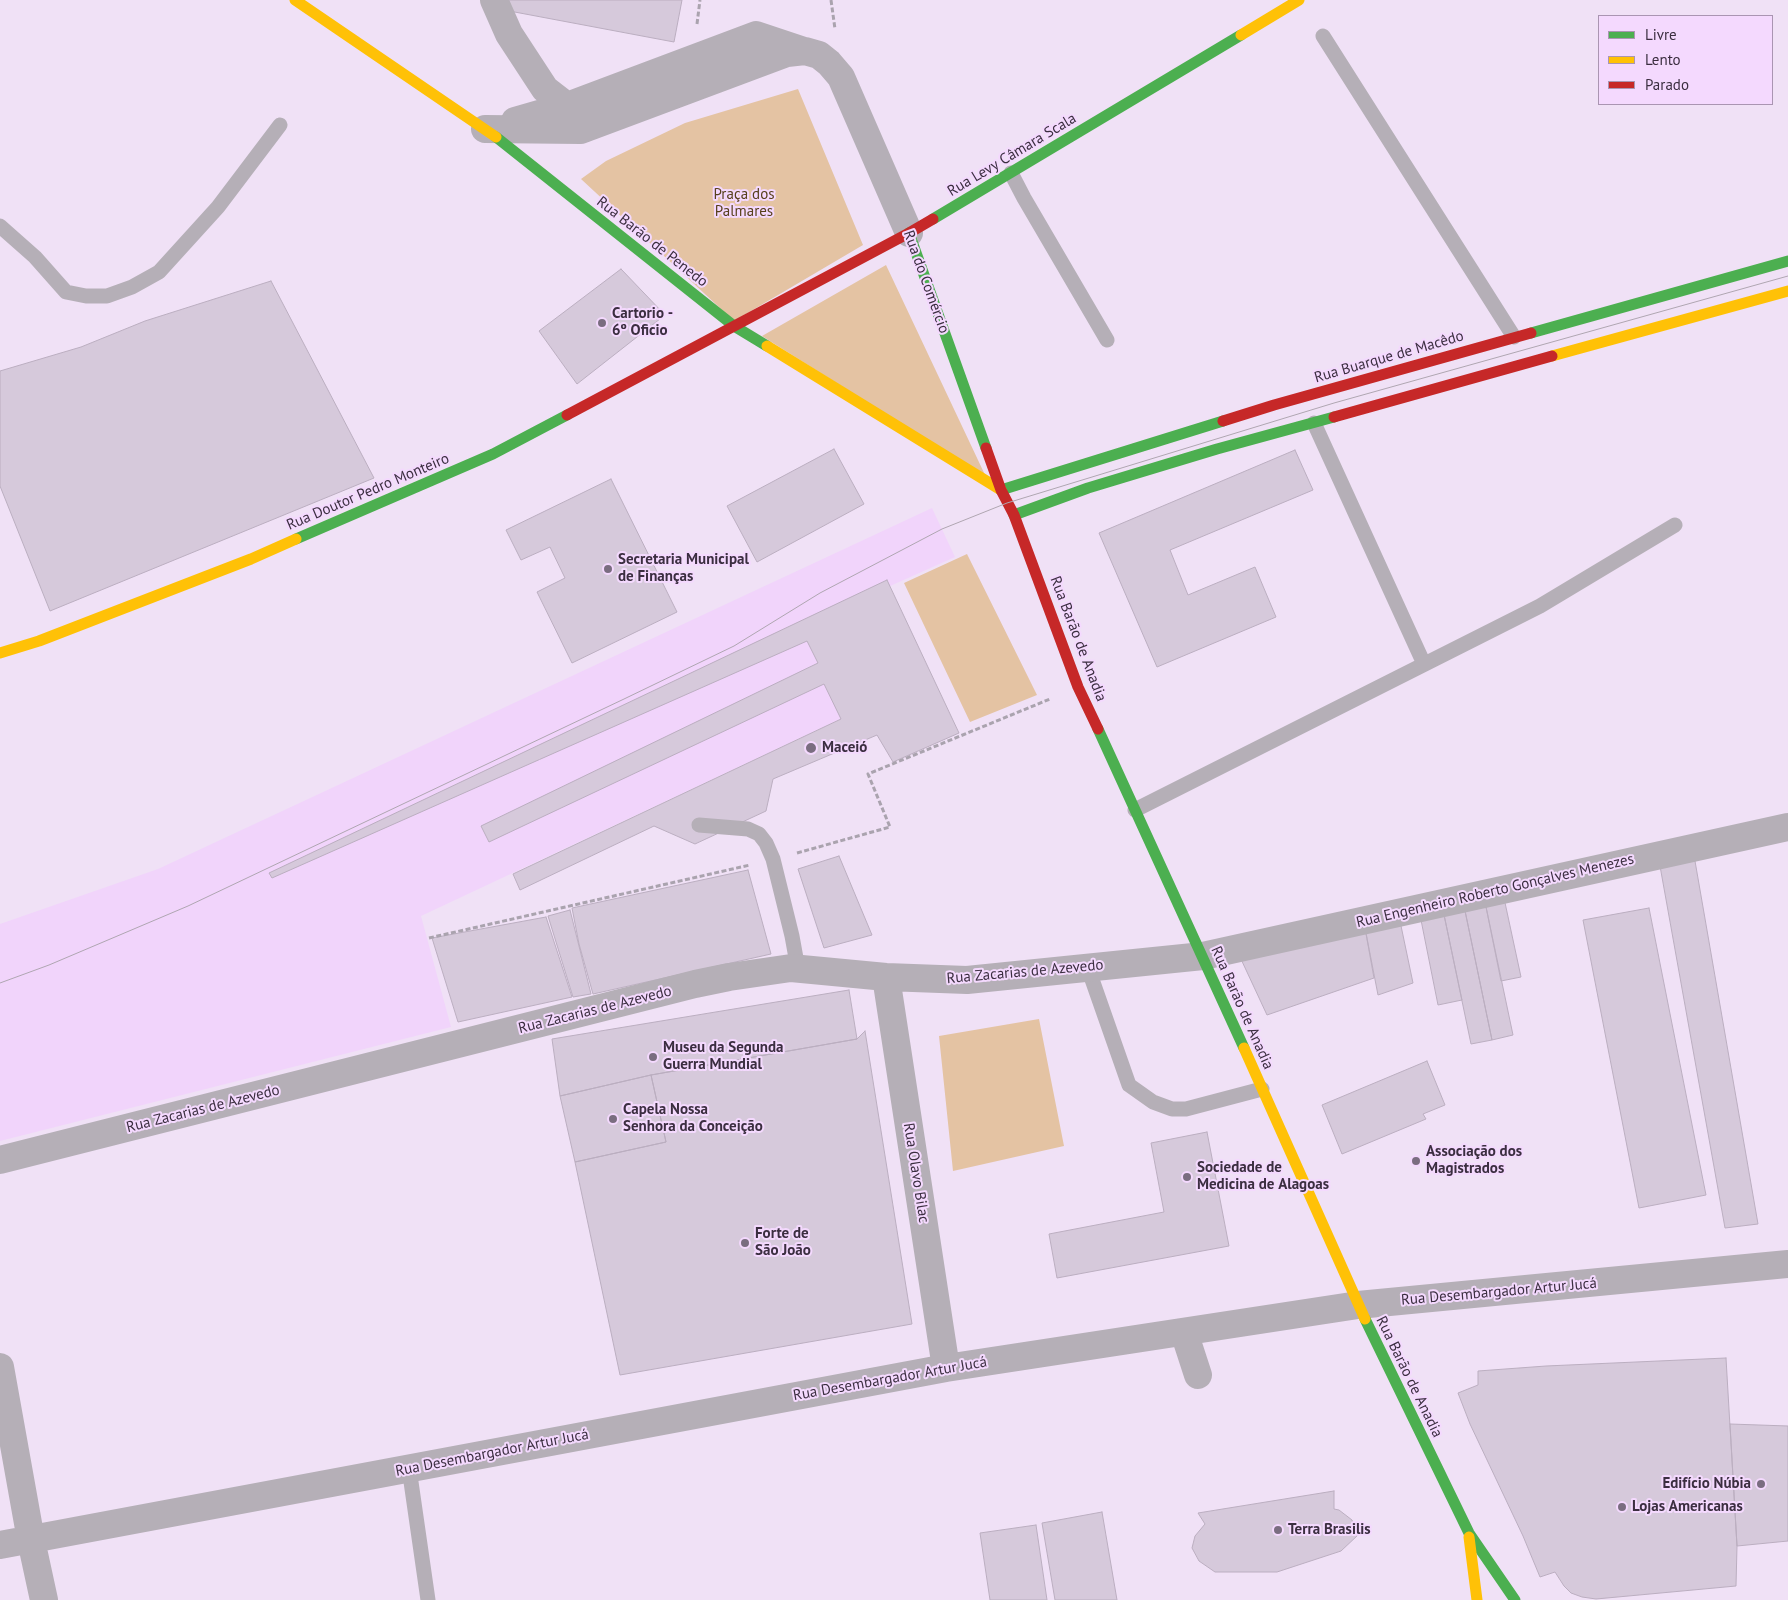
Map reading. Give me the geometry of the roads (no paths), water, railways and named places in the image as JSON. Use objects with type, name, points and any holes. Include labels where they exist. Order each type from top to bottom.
[{"type":"street","name":"Rua Barão de Penedo","points":[[295,0],[485,129],[734,326],[1001,490]]},
{"type":"street","points":[[494,0],[509,34],[545,89],[567,106]]},
{"type":"street","name":"Rua Levy Câmara Scala","points":[[734,326],[909,234],[1299,0]]},
{"type":"street","points":[[485,129],[567,106],[756,35],[804,51]]},
{"type":"street","points":[[485,129],[581,130],[787,53],[804,51]]},
{"type":"street","name":"Rua do Comércio","points":[[804,51],[819,55],[841,77],[909,234],[1001,490]]},
{"type":"street","name":"Rua Buarque de Macêdo","points":[[1001,490],[1274,405],[1788,261]]},
{"type":"street","points":[[1014,515],[1088,488],[1217,449],[1788,291]]},
{"type":"street","name":"Rua Doutor Pedro Monteiro","points":[[0,653],[39,642],[251,559],[493,454],[734,326]]},
{"type":"street","name":"Rua Barão de Anadia","points":[[1001,490],[1014,515],[1078,687],[1203,956],[1358,1305],[1468,1533],[1515,1600]]},
{"type":"street","name":"Rua Engenheiro Roberto Gonçalves Menezes","points":[[1203,956],[1788,826]]},
{"type":"street","name":"Rua Zacarias de Azevedo","points":[[0,1160],[695,984],[791,968],[886,977],[967,980],[1203,956]]},
{"type":"street","name":"Rua Olavo Bilac","points":[[886,977],[946,1368]]},
{"type":"street","name":"Rua Desembargador Artur Jucá","points":[[0,1545],[946,1368],[1358,1305],[1788,1264]]},
{"type":"street","points":[[1184,1332],[1198,1375]]},
{"type":"street","points":[[0,1367],[31,1540],[44,1600]]},
{"type":"street","name":"Rua Barão de Anadia","points":[[1468,1533],[1477,1600]]},
{"type":"lane","points":[[1323,36],[1514,337]]},
{"type":"lane","points":[[0,226],[35,257],[66,292],[86,296],[107,296],[159,272],[218,207],[280,125]]},
{"type":"lane","points":[[1011,173],[1107,340]]},
{"type":"lane","points":[[1314,422],[1424,664]]},
{"type":"lane","points":[[1135,810],[1540,606],[1675,525]]},
{"type":"lane","points":[[699,825],[748,829],[759,834],[766,843],[775,869],[792,936],[798,969]]},
{"type":"lane","points":[[1088,968],[1129,1085],[1153,1102],[1172,1109],[1186,1109],[1262,1088]]},
{"type":"lane","points":[[409,1468],[428,1600]]},
{"type":"tram line","points":[[0,983],[49,965],[188,906],[624,699],[734,646],[820,593],[942,529],[1007,503],[1334,403],[1788,276]]},
{"type":"place","name":"Cartorio - 6º Oficio","points":[[602,323]]},
{"type":"place","name":"Secretaria Municipal de Finanças","points":[[608,569]]},
{"type":"place","name":"Maceió","points":[[811,748]]},
{"type":"place","name":"Museu da Segunda Guerra Mundial","points":[[653,1057]]},
{"type":"place","name":"Capela Nossa Senhora da Conceição","points":[[613,1119]]},
{"type":"place","name":"Associação dos Magistrados","points":[[1416,1161]]},
{"type":"place","name":"Sociedade de Medicina de Alagoas","points":[[1187,1177]]},
{"type":"place","name":"Forte de São João","points":[[745,1243]]},
{"type":"place","name":"Edifício Núbia","points":[[1761,1484]]},
{"type":"place","name":"Lojas Americanas","points":[[1622,1507]]},
{"type":"place","name":"Terra Brasilis","points":[[1278,1530]]},
{"type":"park label","name":"Praça dos Palmares","points":[[744,204]]}]
